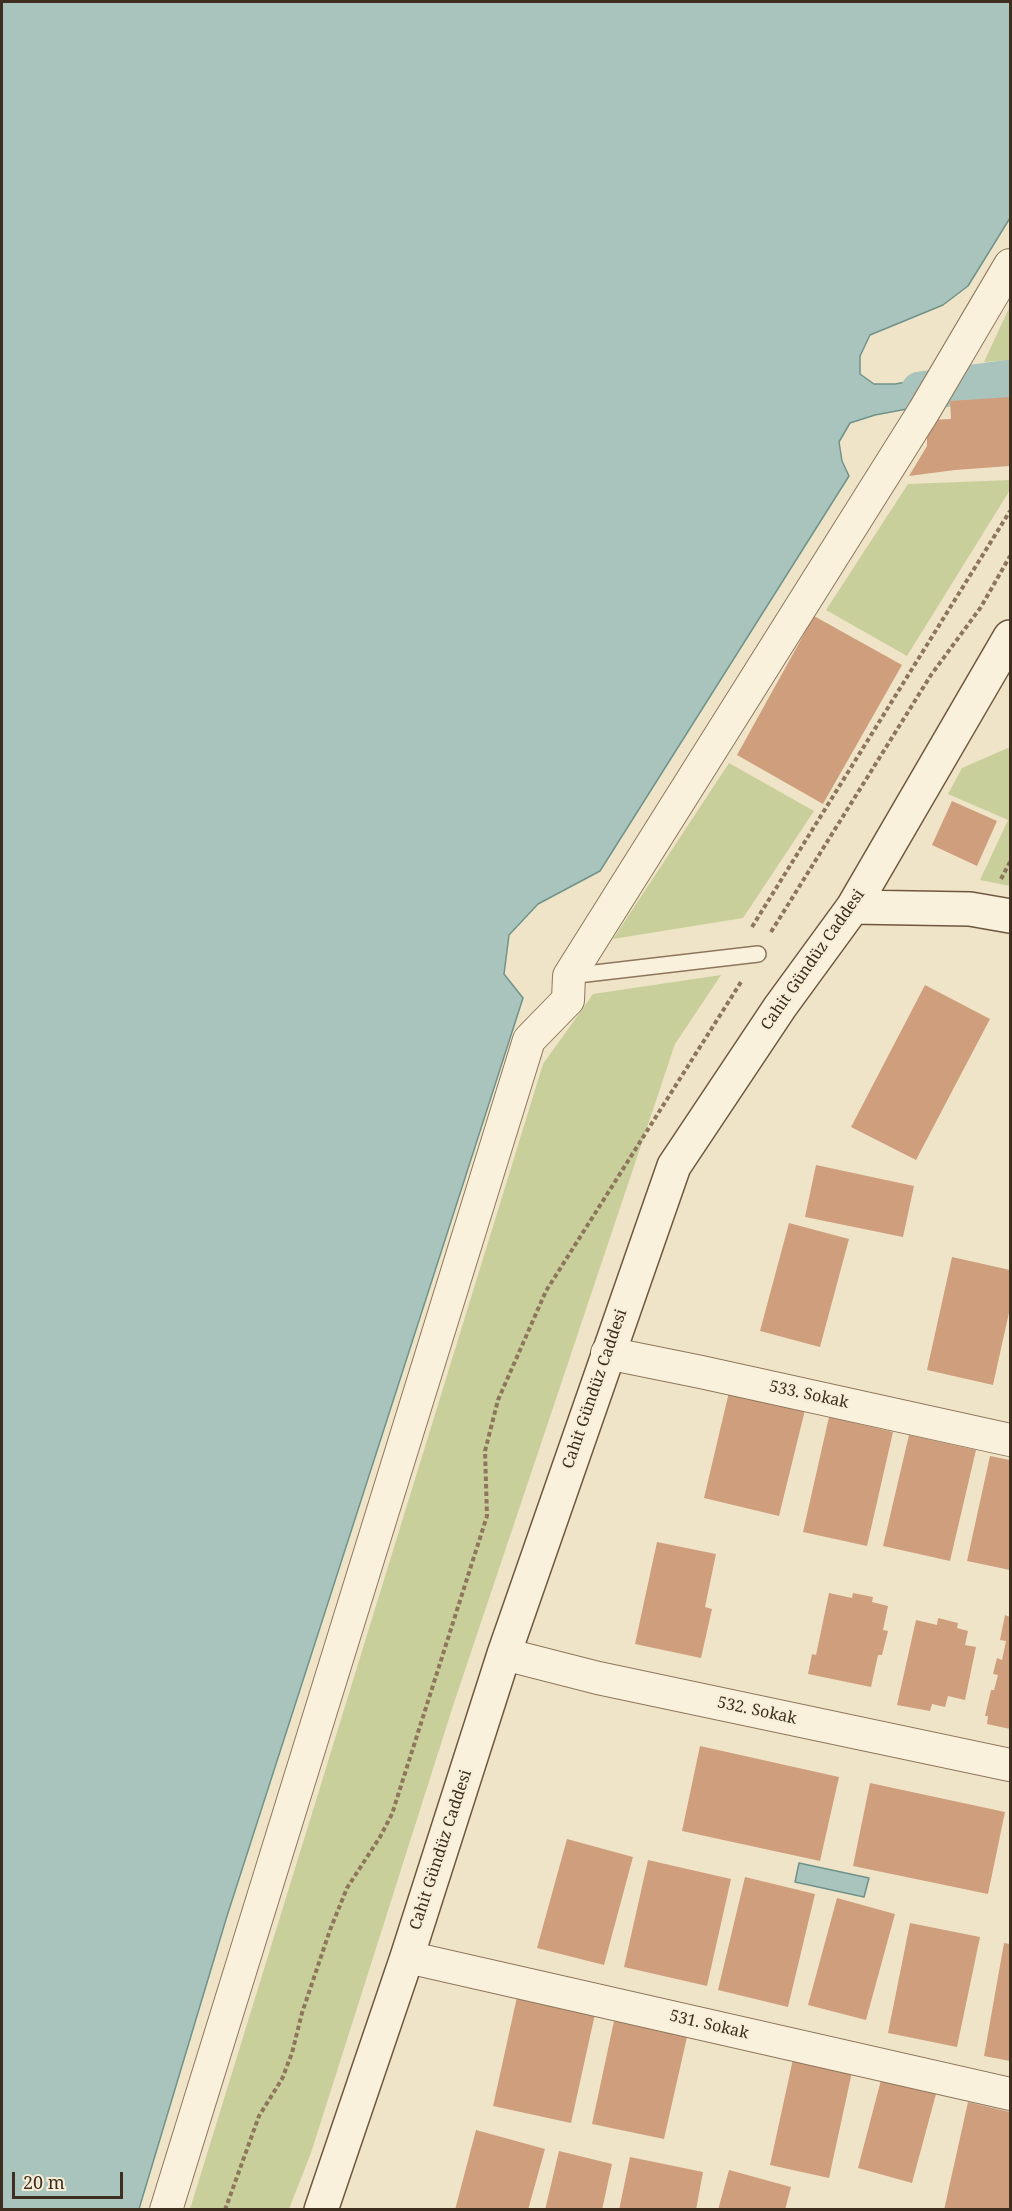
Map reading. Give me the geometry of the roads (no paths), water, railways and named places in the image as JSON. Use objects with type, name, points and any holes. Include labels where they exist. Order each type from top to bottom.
[{"type":"main road","name":"Cahit Gündüz Caddesi","points":[[321,2210],[407,1957],[504,1653],[674,1166],[780,1007],[853,907],[1011,637]]},
{"type":"main road","points":[[853,907],[970,909],[1011,916]]},
{"type":"street","points":[[166,2210],[529,1040],[568,1000],[568,976],[924,411],[1011,265]]},
{"type":"street","name":"533. Sokak","points":[[607,1353],[1011,1440]]},
{"type":"street","name":"532. Sokak","points":[[504,1653],[610,1680],[1011,1765]]},
{"type":"street","name":"531. Sokak","points":[[407,1957],[1011,2094]]},
{"type":"lane","points":[[568,976],[758,954]]},
{"type":"water","points":[[2,2],[1010,2],[1010,218],[968,286],[943,305],[870,335],[860,356],[860,374],[874,384],[895,384],[931,378],[907,409],[875,415],[850,423],[839,442],[842,461],[849,476],[600,871],[538,904],[509,935],[504,974],[523,998],[227,1916],[139,2209],[2,2210]]},
{"type":"water","points":[[799,1863],[869,1878],[864,1897],[795,1882]]},
{"type":"waterway","points":[[920,391],[1010,379]]}]
